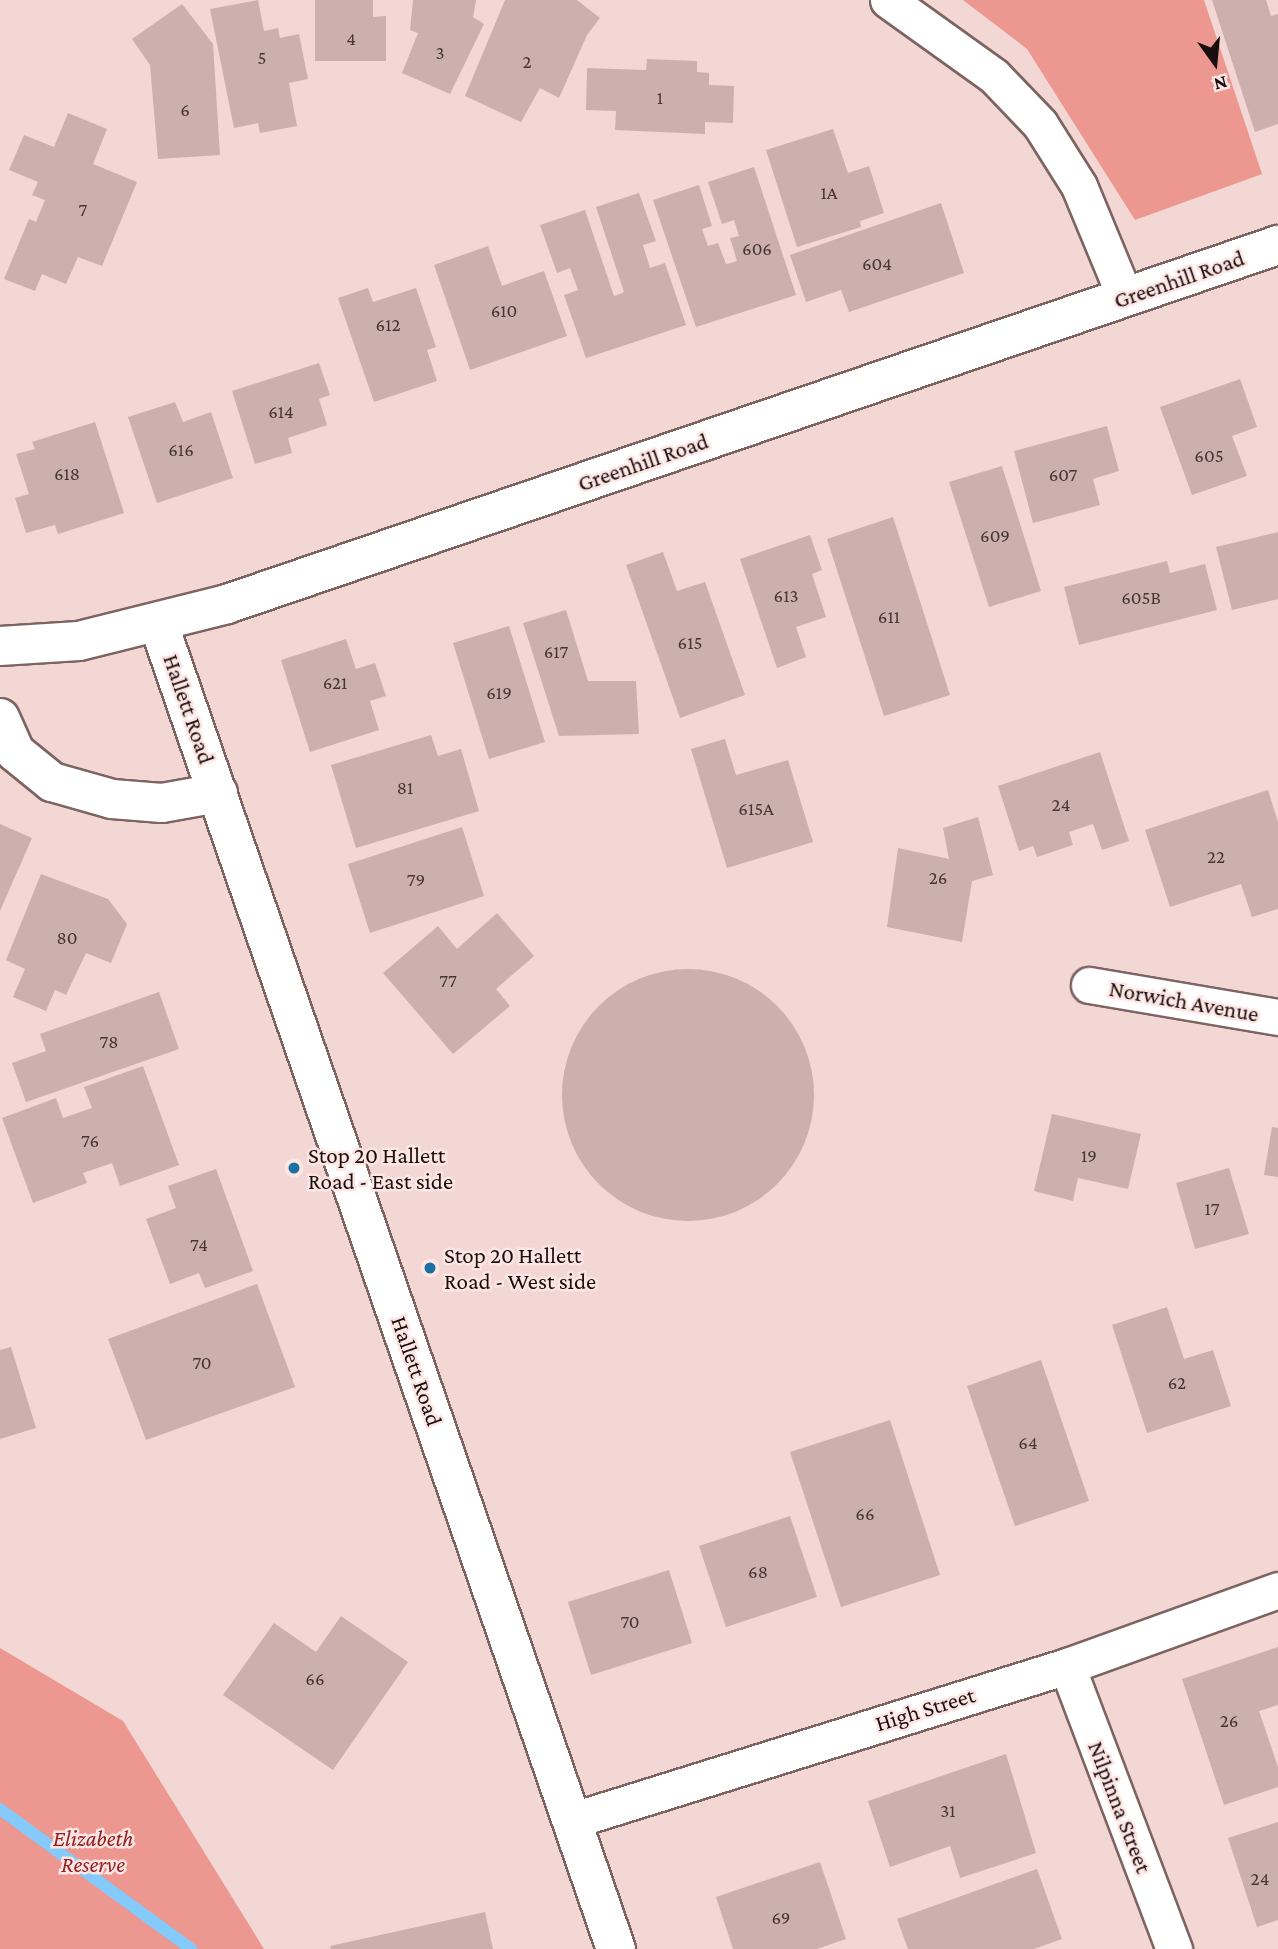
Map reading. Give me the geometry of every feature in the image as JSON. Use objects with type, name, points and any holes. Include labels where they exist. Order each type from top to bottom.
[{"type":"main road","name":"Greenhill Road","points":[[0,646],[79,641],[159,625],[1278,245]]},
{"type":"main road","name":"Hallett Road","points":[[159,625],[616,1949]]},
{"type":"main road","name":"Hallett Road","points":[[0,718],[15,751],[52,782],[112,799],[162,803],[218,793]]},
{"type":"street","points":[[888,0],[994,76],[1040,124],[1079,186],[1125,298]]},
{"type":"street","name":"Norwich Avenue","points":[[1089,985],[1278,1017]]},
{"type":"street","name":"High Street","points":[[570,1821],[1067,1666],[1278,1590]]},
{"type":"street","name":"Nilpinna Street","points":[[1067,1666],[1174,1949]]},
{"type":"green space","points":[[963,0],[1204,0],[1262,174],[1135,220],[1027,49]]},
{"type":"green space","name":"Elizabeth Reserve","points":[[0,1648],[123,1721],[264,1949],[0,1949]]},
{"type":"building","points":[[258,0],[264,31],[278,28],[280,38],[299,34],[308,79],[289,83],[297,126],[260,133],[258,123],[234,128],[210,9]]},
{"type":"building","points":[[315,0],[373,0],[373,17],[386,16],[386,61],[315,61]]},
{"type":"building","points":[[413,0],[476,0],[473,17],[484,24],[450,94],[402,73],[418,33],[410,30]]},
{"type":"building","points":[[505,0],[577,0],[600,18],[587,35],[559,98],[540,88],[521,122],[465,96]]},
{"type":"building","points":[[1212,0],[1266,0],[1271,16],[1278,14],[1278,124],[1255,132]]},
{"type":"building","points":[[182,4],[213,44],[220,155],[158,159],[150,65],[132,39]]},
{"type":"building","points":[[647,59],[697,61],[697,72],[709,73],[709,85],[734,86],[733,123],[705,122],[705,134],[615,130],[616,111],[586,110],[587,68],[646,70]]},
{"type":"building","points":[[68,113],[107,129],[93,164],[137,182],[102,266],[78,257],[66,284],[42,274],[35,291],[4,279],[29,219],[36,222],[45,200],[32,195],[38,182],[9,170],[24,135],[54,147]]},
{"type":"building","points":[[833,129],[848,173],[869,166],[884,213],[860,221],[861,227],[797,247],[766,150]]},
{"type":"building","points":[[754,167],[796,295],[696,327],[653,200],[699,185],[712,226],[702,229],[708,246],[718,243],[726,264],[731,263],[737,261],[730,238],[739,236],[734,220],[722,224],[708,182]]},
{"type":"building","points":[[639,193],[656,241],[643,245],[650,268],[665,263],[686,325],[586,358],[564,295],[578,290],[570,268],[557,273],[540,225],[585,210],[614,296],[624,292],[596,207]]},
{"type":"building","points":[[941,203],[964,273],[849,312],[841,290],[806,302],[790,255]]},
{"type":"building","points":[[488,246],[502,286],[544,271],[567,336],[470,370],[434,265]]},
{"type":"building","points":[[368,288],[373,302],[416,288],[436,347],[427,350],[437,381],[374,402],[338,298]]},
{"type":"building","points":[[319,363],[330,395],[319,399],[327,425],[288,438],[292,453],[255,464],[232,391]]},
{"type":"building","points":[[1240,379],[1257,427],[1232,436],[1247,476],[1192,495],[1160,407]]},
{"type":"building","points":[[175,402],[183,422],[211,412],[233,478],[157,503],[128,417]]},
{"type":"building","points":[[95,422],[124,513],[58,534],[55,525],[26,533],[15,498],[29,494],[16,454],[35,449],[32,442]]},
{"type":"building","points":[[1107,426],[1119,471],[1093,479],[1100,505],[1033,523],[1014,451]]},
{"type":"building","points":[[1002,466],[1041,591],[989,607],[949,482]]},
{"type":"building","points":[[893,517],[950,695],[884,716],[827,539]]},
{"type":"building","points":[[1278,532],[1278,599],[1232,610],[1216,547]]},
{"type":"building","points":[[810,535],[822,570],[812,574],[826,617],[796,627],[806,657],[777,668],[740,559]]},
{"type":"building","points":[[663,552],[677,591],[705,582],[745,695],[680,718],[626,565]]},
{"type":"building","points":[[1167,561],[1170,573],[1205,564],[1217,610],[1079,645],[1064,587]]},
{"type":"building","points":[[566,610],[588,681],[636,681],[639,734],[559,736],[523,623]]},
{"type":"building","points":[[509,626],[545,742],[489,759],[453,643]]},
{"type":"building","points":[[346,639],[356,669],[375,663],[386,696],[370,701],[379,730],[310,752],[281,660]]},
{"type":"building","points":[[431,735],[438,756],[461,749],[479,811],[356,848],[331,765]]},
{"type":"building","points":[[725,739],[736,775],[788,760],[813,842],[727,868],[691,749]]},
{"type":"building","points":[[1100,752],[1129,841],[1102,850],[1093,824],[1069,832],[1073,845],[1037,857],[1033,846],[1019,851],[998,786]]},
{"type":"building","points":[[1268,790],[1278,822],[1278,909],[1252,917],[1241,884],[1170,907],[1145,830]]},
{"type":"building","points":[[978,817],[993,875],[972,881],[962,942],[887,927],[898,848],[949,859],[943,828]]},
{"type":"building","points":[[0,824],[32,838],[0,911]]},
{"type":"building","points":[[462,827],[484,896],[370,933],[348,864]]},
{"type":"building","points":[[41,874],[108,899],[127,924],[111,963],[86,953],[66,995],[55,990],[46,1011],[13,997],[25,969],[6,960]]},
{"type":"building","points":[[497,913],[534,956],[496,989],[510,1006],[453,1054],[383,973],[438,926],[457,949]]},
{"type":"building","points":[[688,969],[725,974],[758,990],[777,1006],[793,1025],[809,1058],[814,1095],[809,1132],[793,1165],[777,1184],[758,1200],[725,1216],[688,1221],[651,1216],[618,1200],[599,1184],[583,1165],[567,1132],[562,1095],[567,1058],[583,1025],[599,1006],[618,990],[651,974]]},
{"type":"building","points":[[159,992],[179,1049],[26,1102],[12,1063],[46,1051],[40,1034]]},
{"type":"building","points":[[143,1066],[179,1165],[120,1186],[112,1163],[83,1173],[87,1183],[33,1203],[2,1118],[56,1098],[63,1118],[92,1108],[84,1087]]},
{"type":"building","points":[[1052,1114],[1141,1134],[1128,1189],[1078,1178],[1073,1201],[1034,1191]]},
{"type":"building","points":[[1272,1127],[1278,1128],[1278,1177],[1264,1175]]},
{"type":"building","points":[[1229,1168],[1249,1234],[1195,1249],[1176,1183]]},
{"type":"building","points":[[216,1169],[253,1271],[205,1288],[199,1273],[170,1284],[146,1219],[176,1208],[168,1186]]},
{"type":"building","points":[[257,1284],[295,1387],[146,1440],[108,1339]]},
{"type":"building","points":[[1167,1307],[1184,1359],[1213,1350],[1231,1406],[1147,1433],[1112,1325]]},
{"type":"building","points":[[11,1347],[36,1428],[0,1439],[0,1350]]},
{"type":"building","points":[[1041,1360],[1089,1501],[1015,1526],[967,1386]]},
{"type":"building","points":[[890,1420],[940,1575],[841,1607],[790,1452]]},
{"type":"building","points":[[790,1516],[817,1597],[726,1627],[699,1546]]},
{"type":"building","points":[[669,1570],[692,1643],[591,1675],[568,1602]]},
{"type":"building","points":[[341,1616],[408,1662],[333,1770],[223,1695],[274,1623],[316,1652]]},
{"type":"building","points":[[1278,1647],[1278,1705],[1259,1711],[1278,1767],[1278,1787],[1224,1805],[1182,1679]]},
{"type":"building","points":[[1006,1754],[1036,1853],[960,1878],[950,1846],[890,1867],[868,1801]]},
{"type":"building","points":[[1278,1822],[1278,1920],[1257,1927],[1228,1838]]},
{"type":"building","points":[[820,1862],[846,1939],[817,1949],[733,1949],[716,1897]]},
{"type":"building","points":[[1037,1869],[1062,1939],[1034,1949],[908,1949],[897,1919]]},
{"type":"building","points":[[485,1912],[493,1949],[331,1949],[330,1946]]},
{"type":"waterway","points":[[0,1809],[191,1949]]},
{"type":"place","name":"Stop 20 Hallett Road - East side","points":[[294,1168]]},
{"type":"place","name":"Stop 20 Hallett Road - West side","points":[[430,1268]]}]
